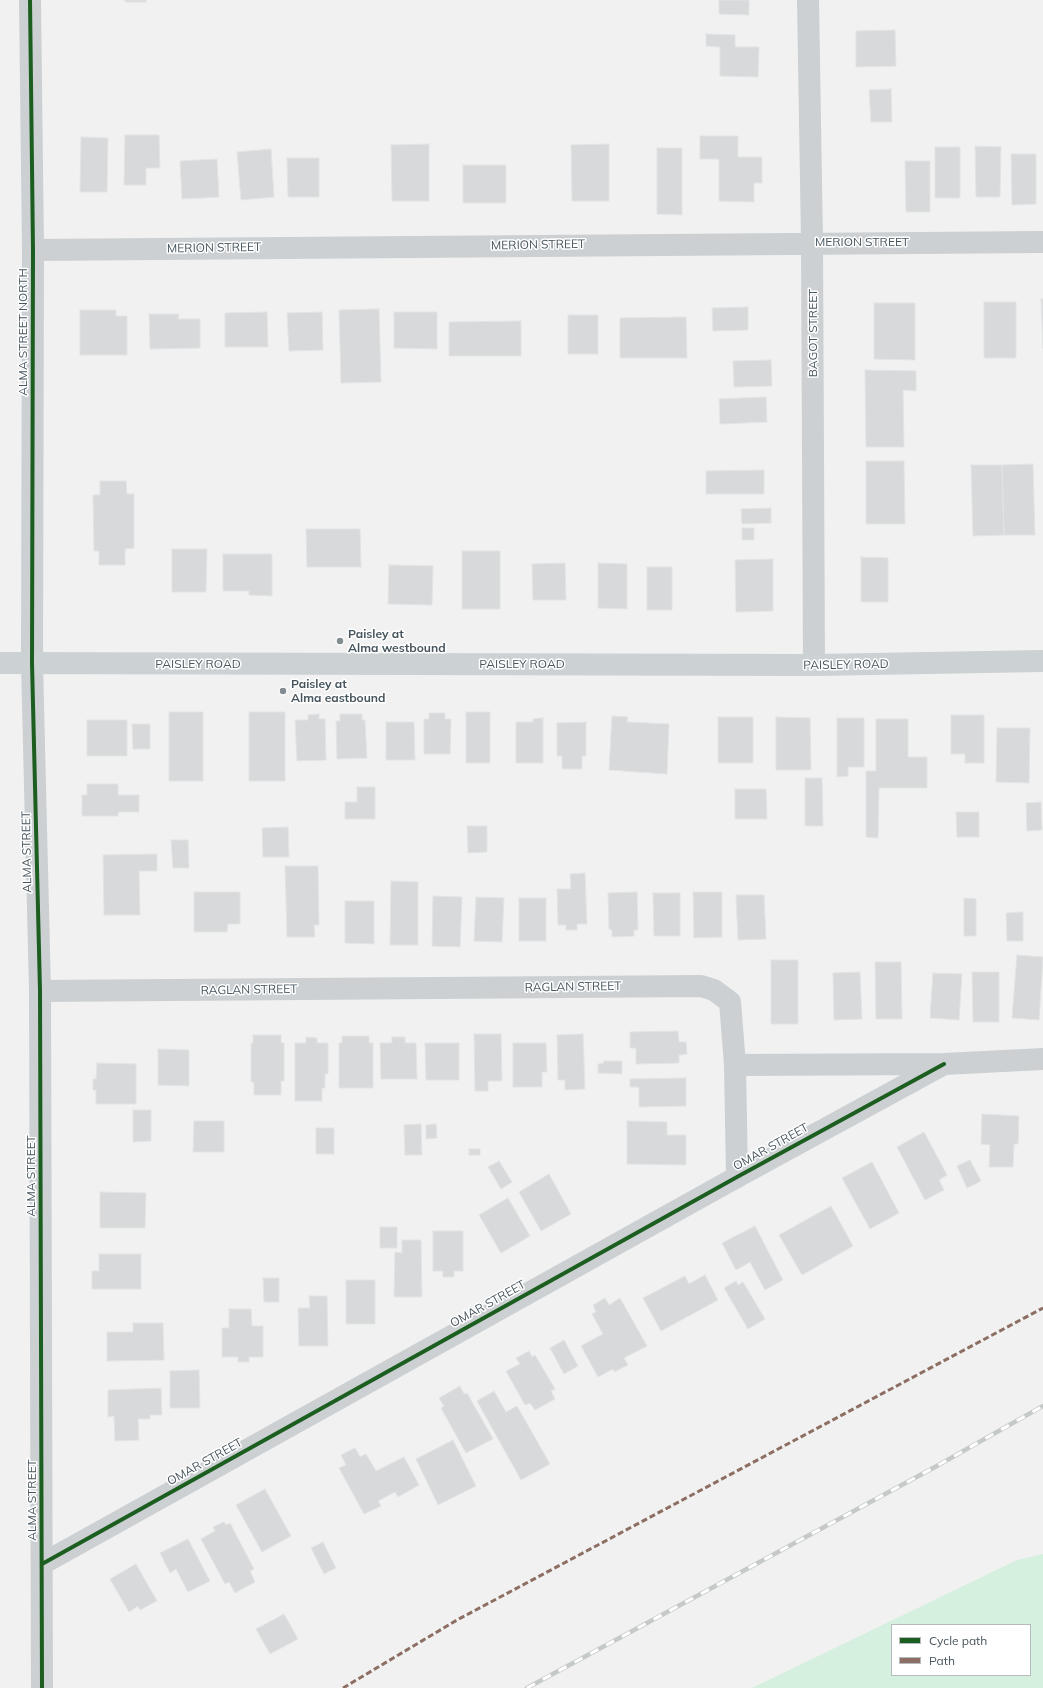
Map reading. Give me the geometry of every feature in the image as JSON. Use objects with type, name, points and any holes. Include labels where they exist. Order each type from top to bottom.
[{"type":"main road","name":"PAISLEY ROAD","points":[[0,663],[814,665],[1043,661]]},
{"type":"street","name":"ALMA STREET NORTH","points":[[30,0],[33,250],[32,663]]},
{"type":"street","name":"BAGOT STREET","points":[[808,0],[812,242],[814,665]]},
{"type":"street","name":"MERION STREET","points":[[33,250],[812,242],[1043,242]]},
{"type":"street","name":"ALMA STREET","points":[[32,663],[40,991],[42,1688]]},
{"type":"street","name":"RAGLAN STREET","points":[[40,991],[701,986],[714,990],[730,1002],[735,1065]]},
{"type":"street","points":[[735,1065],[944,1064],[1043,1059]]},
{"type":"street","name":"OMAR STREET","points":[[42,1564],[737,1177],[944,1064]]},
{"type":"street","name":"OMAR STREET","points":[[735,1065],[737,1177]]},
{"type":"green space","points":[[1043,1554],[1043,1688],[752,1688],[1017,1560]]},
{"type":"building","points":[[125,0],[146,0],[146,2],[125,2]]},
{"type":"building","points":[[719,0],[749,0],[749,15],[719,14]]},
{"type":"building","points":[[895,30],[896,66],[856,67],[856,31]]},
{"type":"building","points":[[706,34],[735,35],[735,47],[759,47],[758,77],[720,76],[720,47],[706,46]]},
{"type":"building","points":[[891,89],[892,122],[871,122],[869,90]]},
{"type":"building","points":[[125,135],[159,135],[160,168],[146,168],[146,185],[124,185]]},
{"type":"building","points":[[700,136],[738,136],[738,157],[762,157],[762,183],[754,183],[754,202],[719,201],[719,159],[700,159]]},
{"type":"building","points":[[81,137],[108,138],[107,192],[80,192]]},
{"type":"building","points":[[429,144],[429,201],[392,201],[391,145]]},
{"type":"building","points":[[609,144],[609,201],[572,201],[571,145]]},
{"type":"building","points":[[975,146],[1001,147],[1000,197],[976,197]]},
{"type":"building","points":[[935,147],[960,147],[960,198],[935,198]]},
{"type":"building","points":[[657,148],[682,148],[682,215],[657,214]]},
{"type":"building","points":[[271,149],[274,197],[241,200],[237,152]]},
{"type":"building","points":[[1011,154],[1036,154],[1036,204],[1012,205]]},
{"type":"building","points":[[287,158],[319,158],[319,197],[288,197]]},
{"type":"building","points":[[217,159],[219,197],[182,199],[180,161]]},
{"type":"building","points":[[905,161],[930,161],[930,212],[906,212]]},
{"type":"building","points":[[463,165],[506,165],[506,203],[463,203]]},
{"type":"building","points":[[1041,299],[1043,299],[1043,349]]},
{"type":"building","points":[[984,302],[1016,302],[1016,358],[984,358]]},
{"type":"building","points":[[874,303],[915,303],[915,360],[874,359]]},
{"type":"building","points":[[748,307],[748,330],[713,331],[712,308]]},
{"type":"building","points":[[379,309],[381,382],[341,383],[339,310]]},
{"type":"building","points":[[80,310],[116,310],[116,316],[127,316],[127,355],[80,355]]},
{"type":"building","points":[[267,312],[268,347],[225,347],[225,313]]},
{"type":"building","points":[[322,312],[323,350],[289,351],[287,313]]},
{"type":"building","points":[[394,312],[437,312],[437,349],[394,348]]},
{"type":"building","points":[[149,314],[179,314],[178,319],[200,319],[200,348],[150,349]]},
{"type":"building","points":[[568,315],[598,315],[598,354],[568,354]]},
{"type":"building","points":[[686,317],[687,358],[620,358],[620,318]]},
{"type":"building","points":[[521,321],[521,356],[449,356],[449,322]]},
{"type":"building","points":[[771,360],[772,386],[734,387],[733,361]]},
{"type":"building","points":[[865,370],[916,371],[916,391],[903,390],[904,447],[866,447]]},
{"type":"building","points":[[766,397],[767,422],[720,424],[719,399]]},
{"type":"building","points":[[866,461],[904,461],[905,524],[866,524]]},
{"type":"building","points":[[1033,464],[1035,535],[1004,535],[1002,465]]},
{"type":"building","points":[[971,465],[1002,465],[1004,535],[973,536]]},
{"type":"building","points":[[764,470],[764,494],[706,494],[706,471]]},
{"type":"building","points":[[100,481],[126,481],[127,494],[134,494],[134,548],[125,549],[125,565],[99,565],[99,551],[94,551],[93,495],[100,495]]},
{"type":"building","points":[[771,508],[771,523],[742,524],[741,509]]},
{"type":"building","points":[[742,528],[754,528],[754,540],[742,540]]},
{"type":"building","points":[[306,529],[360,529],[361,567],[307,567]]},
{"type":"building","points":[[172,549],[207,549],[206,592],[172,592]]},
{"type":"building","points":[[462,551],[500,551],[500,609],[462,609]]},
{"type":"building","points":[[223,554],[272,554],[272,596],[249,595],[249,591],[223,591]]},
{"type":"building","points":[[861,557],[888,558],[888,602],[861,602]]},
{"type":"building","points":[[773,559],[773,611],[736,612],[735,560]]},
{"type":"building","points":[[565,563],[566,600],[533,600],[532,564]]},
{"type":"building","points":[[598,563],[627,564],[627,609],[598,608]]},
{"type":"building","points":[[389,565],[433,566],[432,605],[388,604]]},
{"type":"building","points":[[647,567],[672,567],[672,610],[647,610]]},
{"type":"building","points":[[169,712],[203,712],[203,781],[169,781]]},
{"type":"building","points":[[249,712],[285,712],[285,781],[249,781]]},
{"type":"building","points":[[466,712],[490,712],[490,763],[466,763]]},
{"type":"building","points":[[429,713],[445,713],[445,719],[451,719],[450,754],[424,754],[424,719],[429,719]]},
{"type":"building","points":[[319,714],[319,719],[325,719],[326,760],[297,761],[295,720],[308,720],[308,715]]},
{"type":"building","points":[[340,714],[362,714],[362,720],[365,720],[367,758],[337,759],[336,721],[340,721]]},
{"type":"building","points":[[951,715],[984,715],[984,763],[965,763],[965,754],[951,754]]},
{"type":"building","points":[[612,716],[628,717],[627,722],[669,724],[667,774],[609,770]]},
{"type":"building","points":[[718,717],[753,717],[753,763],[718,763]]},
{"type":"building","points":[[776,717],[810,718],[811,770],[776,770]]},
{"type":"building","points":[[543,718],[543,763],[516,763],[516,722],[533,722],[533,719]]},
{"type":"building","points":[[837,718],[864,718],[864,767],[848,767],[848,776],[837,777]]},
{"type":"building","points":[[876,719],[908,719],[908,757],[927,757],[927,788],[879,788],[878,838],[866,837],[866,771],[876,771]]},
{"type":"building","points":[[87,720],[127,720],[127,756],[87,756]]},
{"type":"building","points":[[386,722],[414,722],[415,760],[386,760]]},
{"type":"building","points":[[586,722],[586,756],[582,756],[582,769],[562,769],[562,756],[557,756],[557,723]]},
{"type":"building","points":[[132,724],[150,724],[150,749],[133,749]]},
{"type":"building","points":[[997,728],[1030,728],[1029,783],[996,782]]},
{"type":"building","points":[[805,778],[822,778],[823,826],[805,826]]},
{"type":"building","points":[[87,784],[118,784],[118,795],[139,795],[139,812],[118,812],[118,816],[82,816],[82,795],[87,795]]},
{"type":"building","points":[[357,787],[375,787],[375,819],[345,819],[345,802],[357,802]]},
{"type":"building","points":[[735,789],[766,789],[767,819],[735,819]]},
{"type":"building","points":[[1041,802],[1042,830],[1027,831],[1026,803]]},
{"type":"building","points":[[956,812],[979,812],[979,837],[957,837]]},
{"type":"building","points":[[467,826],[487,826],[487,852],[468,853]]},
{"type":"building","points":[[288,827],[289,857],[263,857],[262,828]]},
{"type":"building","points":[[171,840],[188,840],[189,868],[173,868]]},
{"type":"building","points":[[157,854],[157,871],[139,871],[140,915],[104,915],[103,855]]},
{"type":"building","points":[[285,866],[318,866],[319,925],[314,925],[315,937],[287,937]]},
{"type":"building","points":[[585,873],[587,924],[577,924],[577,930],[566,930],[566,925],[558,925],[557,889],[571,889],[570,874]]},
{"type":"building","points":[[391,881],[418,882],[418,945],[390,945]]},
{"type":"building","points":[[194,892],[240,892],[240,924],[228,924],[227,932],[194,932]]},
{"type":"building","points":[[637,892],[638,930],[634,930],[634,936],[612,937],[612,930],[609,929],[608,893]]},
{"type":"building","points":[[693,892],[722,892],[722,937],[694,938]]},
{"type":"building","points":[[653,893],[680,893],[680,936],[654,936]]},
{"type":"building","points":[[736,895],[764,895],[766,939],[738,940]]},
{"type":"building","points":[[433,896],[462,897],[460,947],[432,946]]},
{"type":"building","points":[[476,897],[504,898],[502,942],[474,941]]},
{"type":"building","points":[[519,898],[546,898],[546,941],[519,941]]},
{"type":"building","points":[[964,898],[976,899],[976,936],[964,936]]},
{"type":"building","points":[[345,901],[374,901],[374,944],[345,943]]},
{"type":"building","points":[[1023,912],[1023,941],[1007,941],[1006,913]]},
{"type":"building","points":[[1017,955],[1043,957],[1039,1020],[1012,1018]]},
{"type":"building","points":[[771,960],[798,960],[798,1024],[771,1024]]},
{"type":"building","points":[[875,962],[901,962],[902,1019],[876,1019]]},
{"type":"building","points":[[860,972],[862,1019],[834,1020],[833,973]]},
{"type":"building","points":[[972,972],[999,972],[999,1022],[973,1022]]},
{"type":"building","points":[[933,973],[962,974],[959,1020],[930,1018]]},
{"type":"building","points":[[678,1031],[679,1042],[686,1042],[687,1054],[679,1055],[679,1063],[636,1064],[636,1048],[630,1048],[630,1032]]},
{"type":"building","points":[[474,1034],[501,1034],[502,1081],[488,1081],[488,1091],[475,1091]]},
{"type":"building","points":[[583,1034],[585,1089],[565,1090],[565,1080],[558,1080],[557,1035]]},
{"type":"building","points":[[253,1035],[281,1035],[281,1043],[284,1043],[284,1081],[281,1081],[281,1095],[254,1095],[254,1082],[251,1082],[251,1043],[253,1044]]},
{"type":"building","points":[[342,1036],[369,1036],[369,1043],[373,1043],[373,1088],[339,1088],[339,1043],[342,1043]]},
{"type":"building","points":[[306,1037],[317,1038],[317,1043],[328,1043],[328,1074],[325,1074],[325,1088],[322,1088],[322,1101],[295,1101],[295,1043],[306,1043]]},
{"type":"building","points":[[392,1037],[405,1037],[405,1043],[416,1043],[417,1079],[381,1079],[380,1043],[392,1043]]},
{"type":"building","points":[[425,1043],[459,1043],[459,1080],[426,1080]]},
{"type":"building","points":[[513,1043],[546,1043],[547,1072],[542,1072],[542,1087],[513,1087]]},
{"type":"building","points":[[158,1049],[189,1050],[189,1086],[158,1085]]},
{"type":"building","points":[[604,1061],[622,1061],[622,1074],[598,1073],[598,1064],[604,1063]]},
{"type":"building","points":[[97,1063],[136,1064],[136,1104],[96,1104],[96,1090],[93,1090],[93,1079],[96,1079]]},
{"type":"building","points":[[686,1078],[686,1106],[639,1107],[639,1087],[630,1087],[630,1079]]},
{"type":"building","points":[[133,1110],[151,1110],[151,1141],[133,1142]]},
{"type":"building","points":[[982,1114],[1019,1116],[1018,1144],[1014,1144],[1013,1167],[989,1167],[990,1145],[981,1144]]},
{"type":"building","points":[[194,1121],[224,1121],[224,1152],[193,1152]]},
{"type":"building","points":[[627,1121],[667,1122],[667,1135],[686,1135],[686,1165],[627,1164]]},
{"type":"building","points":[[421,1124],[422,1155],[405,1155],[404,1125]]},
{"type":"building","points":[[436,1124],[437,1138],[426,1139],[426,1125]]},
{"type":"building","points":[[316,1128],[334,1128],[334,1154],[316,1154]]},
{"type":"building","points":[[924,1132],[947,1175],[939,1180],[944,1190],[925,1200],[897,1147]]},
{"type":"building","points":[[469,1149],[480,1149],[480,1155],[469,1155]]},
{"type":"building","points":[[970,1160],[981,1181],[967,1188],[957,1166]]},
{"type":"building","points":[[499,1161],[512,1182],[501,1189],[488,1167]]},
{"type":"building","points":[[872,1162],[899,1213],[870,1229],[842,1178]]},
{"type":"building","points":[[549,1174],[571,1214],[541,1231],[519,1192]]},
{"type":"building","points":[[100,1192],[146,1193],[145,1228],[100,1228]]},
{"type":"building","points":[[508,1198],[530,1236],[501,1253],[479,1215]]},
{"type":"building","points":[[831,1206],[853,1246],[802,1275],[779,1235]]},
{"type":"building","points":[[755,1226],[783,1280],[765,1290],[750,1262],[736,1270],[722,1243]]},
{"type":"building","points":[[380,1227],[397,1227],[397,1248],[380,1248]]},
{"type":"building","points":[[433,1231],[463,1231],[463,1271],[454,1271],[454,1277],[443,1277],[443,1271],[433,1271]]},
{"type":"building","points":[[402,1240],[421,1240],[422,1297],[394,1297],[395,1252],[402,1253]]},
{"type":"building","points":[[99,1254],[141,1254],[141,1289],[92,1289],[92,1271],[99,1271]]},
{"type":"building","points":[[705,1275],[718,1300],[661,1331],[643,1298],[685,1276],[689,1284]]},
{"type":"building","points":[[263,1278],[279,1278],[279,1302],[264,1302]]},
{"type":"building","points":[[346,1280],[375,1280],[375,1324],[346,1324]]},
{"type":"building","points":[[736,1281],[738,1285],[743,1282],[765,1319],[748,1329],[724,1288]]},
{"type":"building","points":[[309,1296],[327,1296],[328,1346],[299,1346],[298,1308],[310,1308]]},
{"type":"building","points":[[605,1298],[609,1305],[620,1298],[647,1346],[624,1358],[628,1365],[614,1372],[613,1369],[598,1377],[581,1346],[603,1334],[592,1314],[596,1312],[593,1305]]},
{"type":"building","points":[[229,1309],[251,1309],[252,1326],[263,1326],[263,1357],[249,1357],[249,1362],[238,1362],[238,1357],[222,1357],[222,1328],[229,1328]]},
{"type":"building","points":[[133,1323],[163,1323],[164,1360],[107,1361],[107,1332],[133,1332]]},
{"type":"building","points":[[564,1340],[578,1366],[564,1374],[550,1348]]},
{"type":"building","points":[[529,1351],[532,1357],[535,1355],[555,1389],[551,1391],[555,1399],[535,1410],[530,1403],[525,1405],[506,1371],[520,1364],[516,1358]]},
{"type":"building","points":[[199,1370],[200,1408],[170,1408],[170,1371]]},
{"type":"building","points":[[460,1386],[464,1394],[467,1393],[493,1439],[466,1453],[441,1408],[444,1406],[439,1398]]},
{"type":"building","points":[[161,1388],[162,1415],[150,1415],[150,1419],[138,1419],[139,1440],[115,1441],[114,1416],[108,1417],[108,1390]]},
{"type":"building","points":[[494,1391],[506,1412],[517,1406],[550,1464],[521,1480],[477,1401]]},
{"type":"building","points":[[453,1440],[476,1486],[438,1505],[416,1459]]},
{"type":"building","points":[[355,1448],[360,1457],[366,1454],[376,1471],[404,1457],[419,1485],[398,1497],[395,1492],[378,1501],[381,1506],[364,1514],[339,1468],[346,1465],[341,1455]]},
{"type":"building","points":[[265,1489],[291,1536],[262,1552],[236,1505]]},
{"type":"building","points":[[224,1522],[226,1525],[230,1523],[254,1569],[250,1571],[255,1582],[235,1593],[229,1582],[225,1584],[201,1539],[215,1531],[213,1527]]},
{"type":"building","points":[[188,1539],[210,1581],[188,1592],[176,1569],[170,1573],[160,1553]]},
{"type":"building","points":[[323,1542],[336,1568],[324,1574],[311,1548]]},
{"type":"building","points":[[136,1564],[157,1601],[140,1610],[138,1606],[129,1612],[110,1579]]},
{"type":"building","points":[[284,1614],[298,1639],[270,1654],[256,1629]]},
{"type":"railway","points":[[527,1688],[935,1467],[1043,1406]]},
{"type":"marked path","points":[[343,1688],[457,1620],[1043,1308]]},
{"type":"cycle path","points":[[30,0],[33,250],[32,663],[40,991],[42,1688]]},
{"type":"cycle path","points":[[42,1564],[737,1177],[944,1064]]},
{"type":"place","name":"Paisley at Alma westbound","points":[[340,641]]},
{"type":"place","name":"Paisley at Alma eastbound","points":[[283,691]]}]
